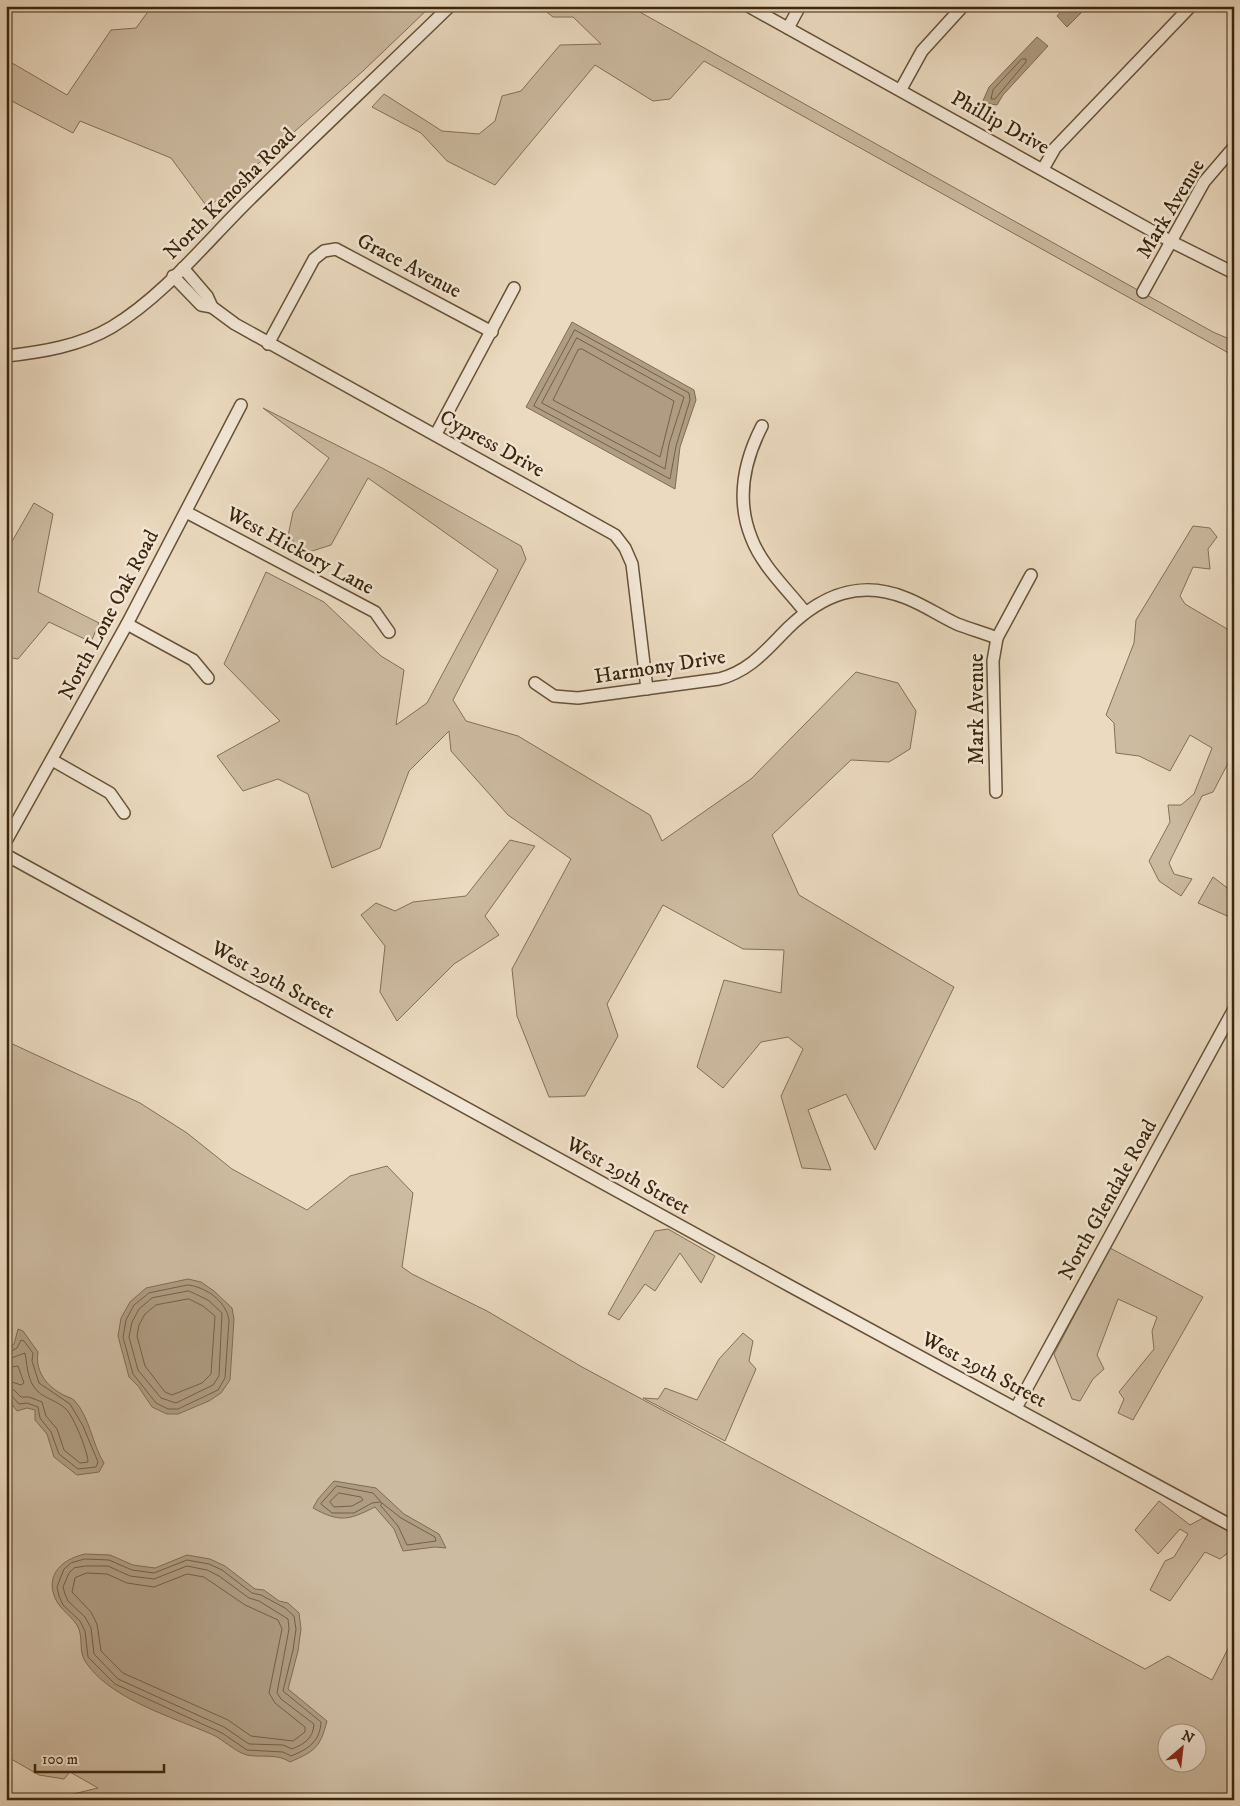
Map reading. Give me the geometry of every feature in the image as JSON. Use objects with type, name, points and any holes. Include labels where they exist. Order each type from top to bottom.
[{"type":"street","name":"North Kenosha Road","points":[[6,356],[60,348],[110,328],[133,312],[183,268],[245,205],[450,6]]},
{"type":"street","name":"Phillip Drive","points":[[748,6],[901,89],[1172,242],[1234,273]]},
{"type":"street","points":[[788,28],[800,6]]},
{"type":"street","points":[[901,89],[922,51],[963,6]]},
{"type":"street","points":[[1043,169],[1055,148],[1190,6]]},
{"type":"street","name":"Mark Avenue","points":[[1143,292],[1204,182],[1234,147]]},
{"type":"street","name":"Grace Avenue","points":[[268,344],[314,259],[324,251],[336,249],[492,332]]},
{"type":"street","name":"Cypress Drive","points":[[183,268],[208,296],[212,307]]},
{"type":"street","name":"Cypress Drive","points":[[173,276],[201,305],[212,307],[268,344],[436,434],[615,535],[625,548],[632,564],[648,689]]},
{"type":"street","points":[[436,434],[514,288]]},
{"type":"street","name":"North Lone Oak Road","points":[[6,841],[127,624],[241,405]]},
{"type":"street","points":[[762,426],[750,450],[744,477],[744,504],[751,537],[766,563],[805,612]]},
{"type":"street","name":"West Hickory Lane","points":[[186,512],[375,612],[389,632]]},
{"type":"street","name":"Mark Avenue","points":[[996,792],[993,660],[997,638],[1031,574]]},
{"type":"street","name":"Harmony Drive","points":[[535,682],[554,696],[578,698],[648,689],[736,674],[757,659],[805,612],[821,602],[857,589],[880,590],[905,597],[958,624],[997,638]]},
{"type":"street","points":[[127,624],[193,660],[208,678]]},
{"type":"street","points":[[52,760],[110,793],[124,814]]},
{"type":"street","name":"West 29th Street","points":[[6,855],[1234,1527]]},
{"type":"street","name":"North Glendale Road","points":[[1016,1408],[1234,1009]]},
{"type":"shaded area","points":[[152,6],[183,9],[203,6],[431,6],[363,71],[208,208],[171,158],[80,121],[73,133],[6,98],[6,65],[12,63],[67,95],[111,30],[136,28]]},
{"type":"shaded area","points":[[539,6],[629,6],[1213,332],[1234,341],[1234,356],[704,61],[670,99],[653,101],[595,65],[495,185],[447,161],[421,133],[372,107],[384,94],[442,131],[479,134],[495,121],[502,96],[521,91],[560,45],[601,44],[573,17],[553,17]]},
{"type":"shaded area","points":[[263,408],[384,469],[521,546],[526,559],[453,700],[466,721],[518,736],[650,815],[662,841],[751,779],[856,672],[898,683],[916,711],[910,749],[889,762],[851,760],[772,835],[799,895],[954,987],[875,1150],[846,1094],[808,1110],[831,1170],[802,1168],[781,1096],[803,1049],[788,1037],[761,1042],[723,1088],[697,1067],[724,980],[781,993],[784,950],[743,949],[663,905],[607,1004],[618,1036],[585,1096],[549,1097],[517,1016],[512,969],[571,859],[508,815],[451,751],[449,731],[409,771],[380,848],[332,868],[308,794],[278,779],[243,791],[217,756],[280,721],[224,664],[266,572],[324,602],[381,656],[404,670],[396,725],[427,703],[498,570],[368,478],[331,545],[306,553],[288,536],[293,512],[329,458]]},
{"type":"shaded area","points":[[34,503],[53,514],[38,592],[99,623],[91,642],[49,622],[18,659],[6,657],[6,552]]},
{"type":"shaded area","points":[[1193,526],[1210,528],[1217,537],[1208,549],[1210,569],[1193,567],[1180,596],[1185,604],[1234,633],[1234,752],[1213,792],[1202,796],[1169,863],[1174,874],[1192,879],[1181,896],[1159,881],[1149,861],[1170,822],[1168,805],[1181,805],[1194,794],[1212,748],[1190,735],[1170,771],[1139,756],[1116,753],[1114,723],[1106,715],[1134,643],[1136,620]]},
{"type":"shaded area","points":[[510,840],[535,846],[485,916],[499,935],[454,964],[397,1021],[380,992],[385,946],[361,915],[376,903],[395,911],[413,902],[466,896]]},
{"type":"shaded area","points":[[1213,877],[1230,890],[1234,890],[1234,919],[1198,903]]},
{"type":"shaded area","points":[[6,1041],[140,1103],[187,1133],[232,1169],[307,1210],[350,1176],[387,1166],[413,1193],[402,1267],[412,1274],[487,1311],[582,1367],[1145,1669],[1168,1656],[1212,1680],[1234,1637],[1234,1800],[71,1800],[73,1794],[98,1788],[70,1772],[64,1779],[39,1775],[6,1756]]},
{"type":"shaded area","points":[[668,1229],[715,1256],[701,1283],[680,1253],[655,1291],[645,1284],[619,1320],[608,1314],[655,1231]]},
{"type":"shaded area","points":[[1110,1248],[1203,1297],[1133,1420],[1118,1413],[1124,1399],[1119,1392],[1154,1349],[1152,1331],[1157,1317],[1118,1299],[1097,1355],[1104,1369],[1093,1379],[1080,1401],[1072,1399],[1054,1354]]},
{"type":"shaded area","points":[[743,1333],[753,1341],[749,1361],[756,1369],[725,1441],[643,1398],[658,1399],[665,1388],[697,1400],[719,1359]]},
{"type":"shaded area","points":[[1159,1501],[1190,1525],[1203,1518],[1234,1534],[1234,1548],[1220,1559],[1205,1552],[1170,1601],[1150,1590],[1165,1561],[1174,1557],[1188,1534],[1180,1529],[1158,1554],[1135,1530]]},
{"type":"water","points":[[1066,6],[1088,6],[1067,27],[1057,16]]},
{"type":"water","points":[[1037,37],[1048,46],[1003,95],[997,105],[982,103],[989,87]]},
{"type":"water","points":[[572,322],[694,390],[696,400],[680,447],[675,489],[526,407]]},
{"type":"water","points":[[188,1279],[201,1282],[232,1308],[234,1319],[230,1380],[221,1393],[209,1401],[178,1414],[167,1414],[152,1407],[138,1386],[129,1377],[118,1336],[121,1318],[130,1302],[146,1288]]},
{"type":"water","points":[[18,1329],[23,1331],[38,1352],[38,1365],[42,1376],[55,1389],[74,1400],[84,1414],[96,1448],[104,1463],[99,1472],[77,1475],[54,1457],[47,1434],[35,1420],[35,1410],[27,1408],[17,1411],[6,1397],[6,1350],[14,1344]]},
{"type":"water","points":[[334,1481],[376,1488],[404,1514],[439,1534],[446,1548],[435,1547],[403,1551],[394,1529],[375,1507],[358,1515],[344,1518],[330,1516],[313,1508],[318,1499]]},
{"type":"water","points":[[85,1554],[110,1555],[133,1565],[155,1568],[187,1555],[210,1559],[225,1566],[255,1589],[264,1590],[279,1601],[288,1603],[299,1613],[301,1629],[298,1651],[288,1689],[327,1721],[322,1737],[315,1748],[290,1762],[275,1757],[247,1755],[216,1736],[142,1705],[109,1686],[95,1674],[85,1661],[77,1625],[60,1606],[53,1592],[53,1577],[60,1566]]}]
